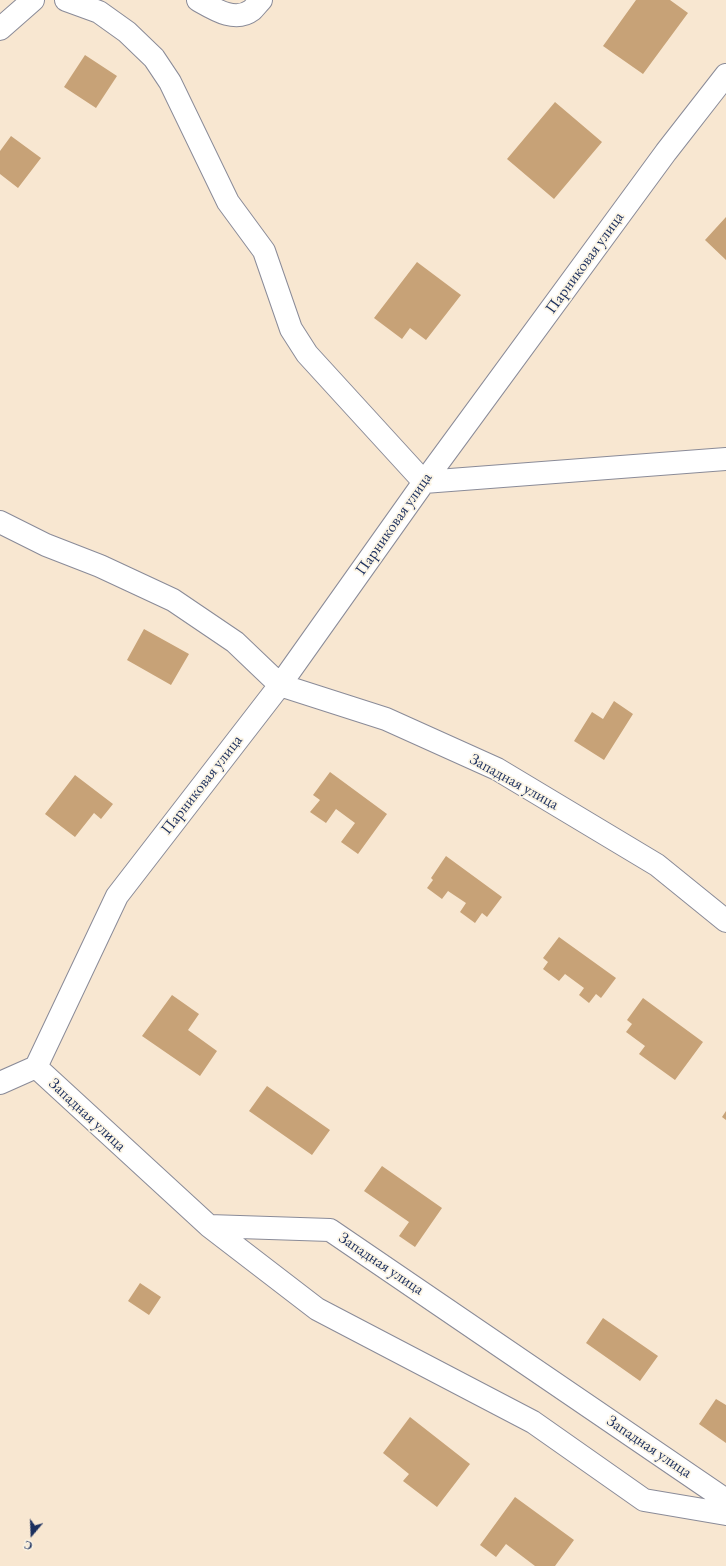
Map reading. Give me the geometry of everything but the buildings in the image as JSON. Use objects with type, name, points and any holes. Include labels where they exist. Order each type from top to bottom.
[{"type":"street","points":[[0,29],[33,0]]},
{"type":"street","points":[[66,0],[100,12],[127,32],[154,58],[170,82],[228,202],[264,251],[291,330],[307,354],[424,482],[726,459]]},
{"type":"street","points":[[198,0],[220,12],[238,16],[251,10],[260,0]]},
{"type":"street","name":"Парниковая улица","points":[[36,1067],[117,896],[280,685],[424,482],[666,152],[726,76]]},
{"type":"street","points":[[0,522],[46,545],[100,566],[173,600],[235,642],[280,685]]},
{"type":"street","name":"Западная улица","points":[[280,685],[386,719],[497,769],[657,865],[726,921]]},
{"type":"street","points":[[0,1083],[36,1067]]},
{"type":"street","name":"Западная улица","points":[[36,1067],[208,1226],[330,1230],[726,1500]]},
{"type":"street","points":[[208,1226],[317,1309],[532,1422],[644,1500],[726,1514]]}]
